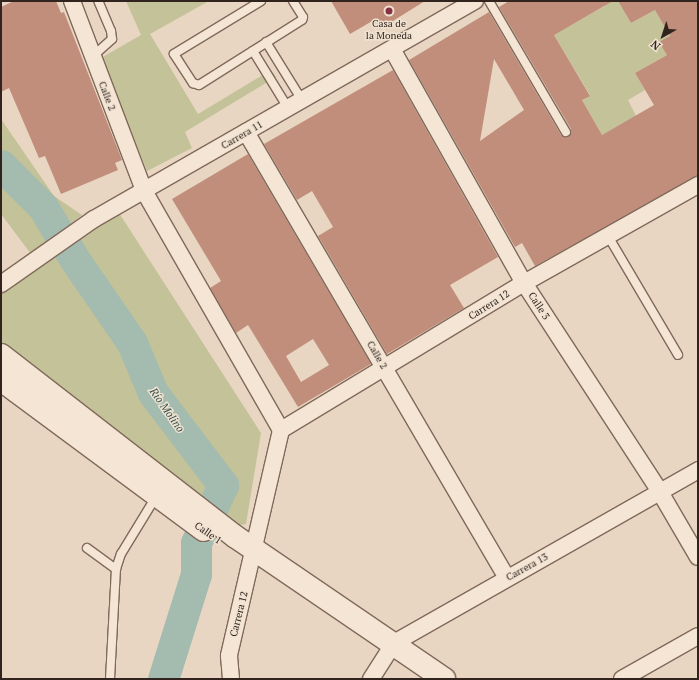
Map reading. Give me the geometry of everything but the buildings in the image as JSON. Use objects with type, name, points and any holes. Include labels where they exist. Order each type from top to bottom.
[{"type":"main road","name":"Calle 1","points":[[1,355],[169,496]]},
{"type":"main road","name":"Calle 1","points":[[1,380],[169,496],[232,542],[391,649],[444,679]]},
{"type":"main road","name":"Calle 1","points":[[391,649],[420,679]]},
{"type":"street","name":"Calle 2","points":[[72,1],[92,58],[144,191]]},
{"type":"street","name":"Carrera 11","points":[[5,280],[94,219],[475,1]]},
{"type":"street","name":"Calle 3","points":[[392,49],[524,283],[660,492],[698,557]]},
{"type":"street","name":"Calle 2","points":[[246,132],[507,578]]},
{"type":"street","name":"Carrera 12","points":[[281,430],[385,369],[524,283],[698,185]]},
{"type":"street","points":[[144,191],[281,430],[253,556]]},
{"type":"street","name":"Carrera 13","points":[[371,679],[391,649],[507,578],[698,470]]},
{"type":"street","name":"Carrera 12","points":[[231,679],[229,656],[253,556]]},
{"type":"street","points":[[622,679],[698,636]]},
{"type":"lane","points":[[92,58],[112,38],[111,31],[98,1]]},
{"type":"lane","points":[[261,1],[174,54],[193,83],[199,85],[302,20],[303,16],[293,1]]},
{"type":"lane","points":[[489,1],[566,132]]},
{"type":"lane","points":[[266,42],[302,100]]},
{"type":"lane","points":[[253,51],[288,108]]},
{"type":"lane","points":[[608,236],[678,355]]},
{"type":"lane","points":[[110,679],[116,569],[121,554],[169,496]]},
{"type":"lane","points":[[87,548],[116,569]]},
{"type":"shaded area","points":[[126,1],[209,1],[150,34],[198,114],[271,70],[276,77],[185,132],[192,148],[147,171],[101,58],[141,35]]},
{"type":"shaded area","points":[[603,1],[618,1],[631,23],[655,10],[670,36],[667,55],[635,73],[645,90],[628,100],[636,116],[602,135],[582,100],[590,95],[542,15],[559,5],[571,25],[605,6]]},
{"type":"shaded area","points":[[1,119],[54,196],[82,215],[31,254],[1,214]]},
{"type":"shaded area","points":[[119,213],[261,433],[246,524],[237,526],[1,349],[1,294]]},
{"type":"waterway","name":"Río Molino","points":[[1,165],[43,207],[75,260],[132,343],[153,393],[223,485],[196,543],[196,574],[163,679]]},
{"type":"place","name":"Casa de la Moneda","points":[[389,11]]}]
